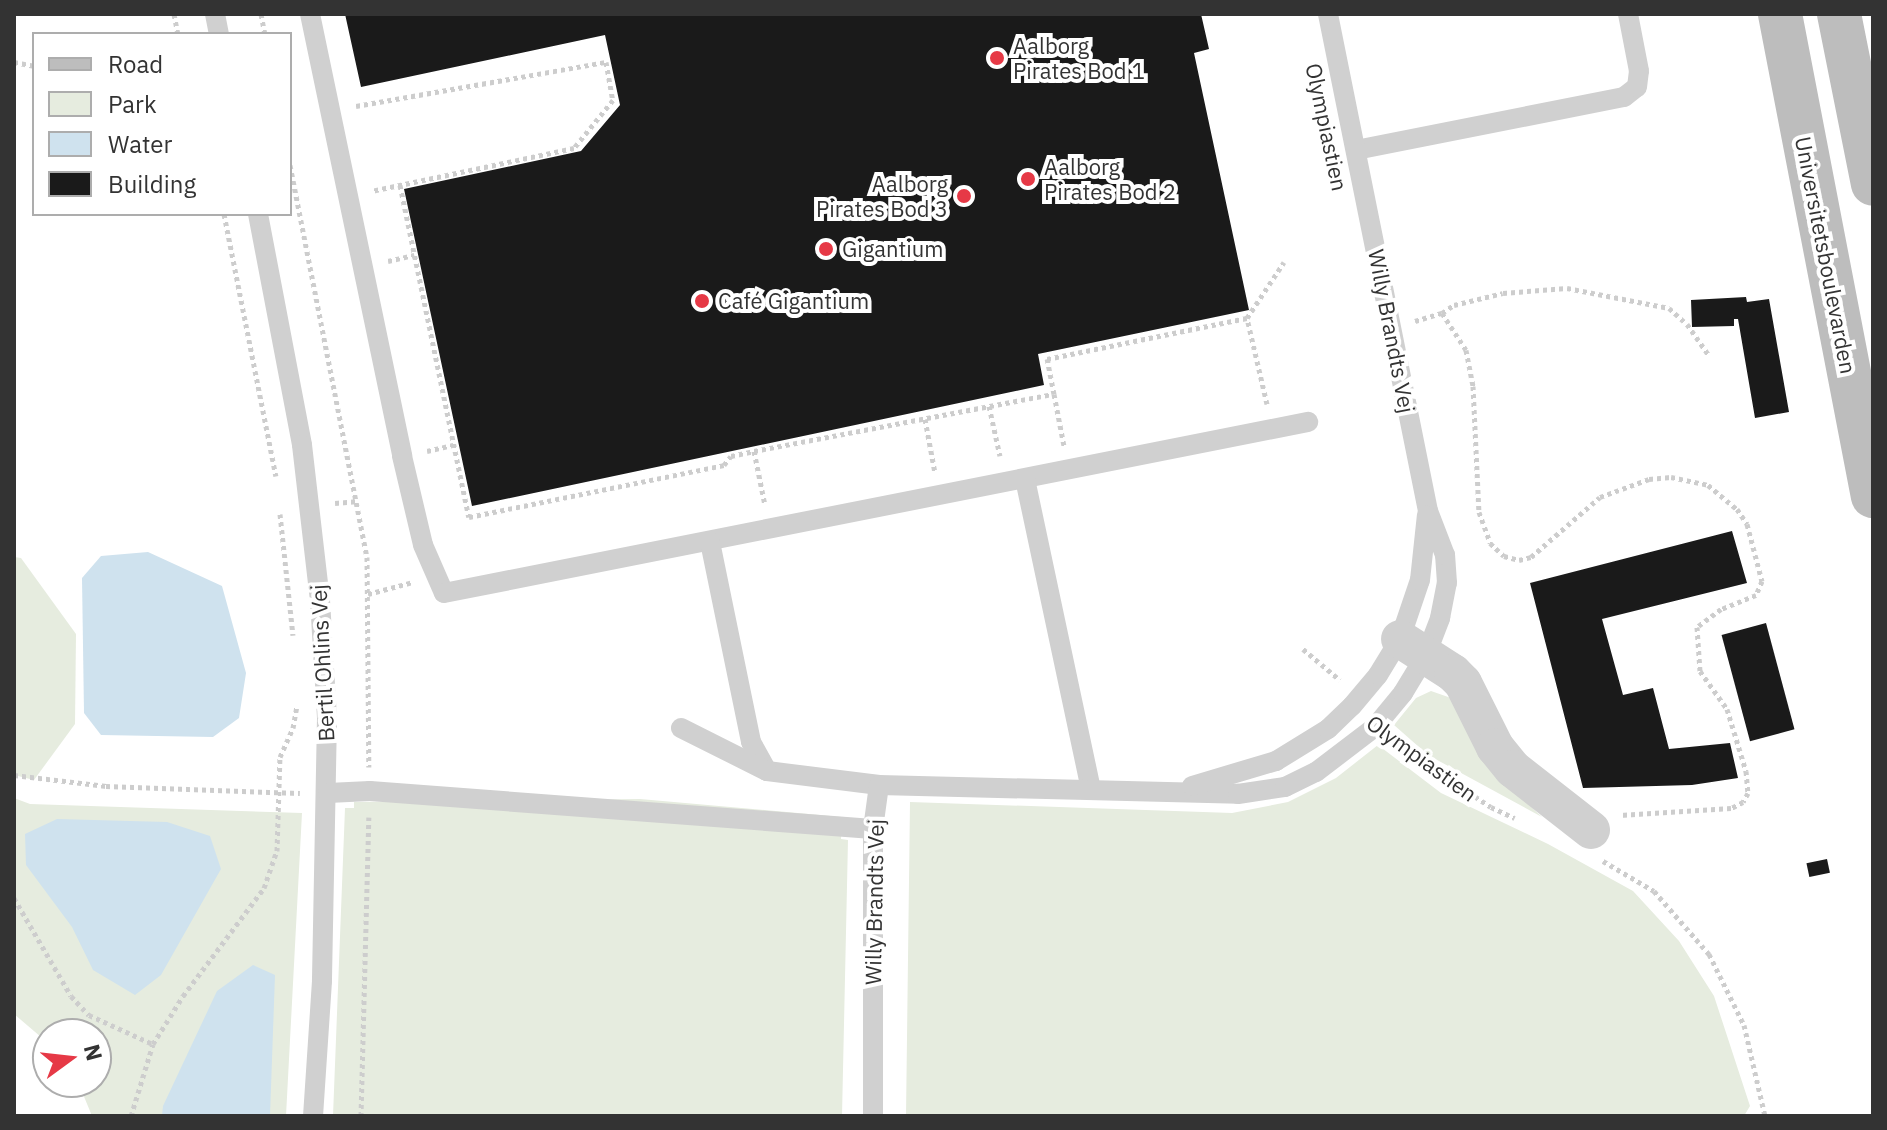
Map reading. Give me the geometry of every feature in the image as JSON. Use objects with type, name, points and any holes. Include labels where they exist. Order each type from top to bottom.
[{"type":"main road","name":"Universitetsboulevarden","points":[[1780,14],[1873,496]]},
{"type":"main road","points":[[1839,14],[1873,184]]},
{"type":"street","points":[[1413,647],[1463,683],[1495,747],[1513,769],[1591,842]]},
{"type":"lane","points":[[310,14],[402,456],[423,545],[444,593],[1308,422]]},
{"type":"lane","name":"Willy Brandts Vej","points":[[1168,792],[1236,776],[1276,761],[1328,729],[1378,675],[1413,647],[1440,618],[1447,583],[1445,555],[1428,511],[1328,14]]},
{"type":"lane","points":[[1356,150],[1624,97],[1637,87],[1639,71],[1628,14]]},
{"type":"lane","name":"Bertil Ohlins Vej","points":[[258,216],[300,431],[310,504],[325,689],[328,793],[313,1116]]},
{"type":"lane","points":[[1025,479],[1091,790]]},
{"type":"lane","name":"Willy Brandts Vej","points":[[873,1116],[873,829],[879,785],[1238,794],[1285,787],[1316,772],[1375,727],[1403,693],[1413,647],[1428,511]]},
{"type":"lane","points":[[710,542],[751,742],[767,771]]},
{"type":"lane","points":[[681,728],[767,771],[879,785]]},
{"type":"lane","points":[[328,793],[370,791],[873,829]]},
{"type":"path","points":[[329,111],[606,62],[613,100],[574,148],[367,192]]},
{"type":"path","points":[[400,185],[469,517],[724,465],[731,456],[754,451],[1054,394]]},
{"type":"path","points":[[224,216],[276,477]]},
{"type":"path","points":[[381,262],[414,255]]},
{"type":"path","points":[[1062,439],[1047,359],[1247,318],[1284,262]]},
{"type":"path","points":[[1391,328],[1487,296],[1567,288],[1669,308],[1687,324],[1709,356]]},
{"type":"path","points":[[1442,313],[1458,333],[1471,369],[1479,512],[1490,543],[1504,556],[1519,560],[1531,557],[1578,512],[1614,489],[1671,477],[1708,485],[1747,524],[1762,581],[1756,595],[1721,609],[1697,627],[1700,671],[1727,709],[1746,771],[1748,793],[1743,802],[1731,808],[1623,814],[1591,842],[1654,891],[1709,954],[1744,1025],[1763,1114]]},
{"type":"path","points":[[1247,318],[1266,403]]},
{"type":"path","points":[[989,406],[999,455]]},
{"type":"path","points":[[925,419],[934,468]]},
{"type":"path","points":[[415,453],[453,445]]},
{"type":"path","points":[[754,451],[765,504]]},
{"type":"path","points":[[280,508],[294,649]]},
{"type":"path","points":[[368,594],[434,576]]},
{"type":"path","name":"Olympiastien","points":[[1303,649],[1344,683],[1340,693],[1352,706]]},
{"type":"path","points":[[131,1116],[153,1044],[183,996],[264,888],[277,851],[276,793],[280,757],[293,728],[299,696]]},
{"type":"path","name":"Olympiastien","points":[[1375,727],[1411,755],[1491,807],[1520,820]]},
{"type":"path","points":[[14,775],[106,786],[328,793]]},
{"type":"path","points":[[14,898],[71,996],[89,1015],[153,1044]]},
{"type":"green space","points":[[14,557],[21,558],[76,634],[75,724],[34,780],[14,775]]},
{"type":"green space","points":[[1431,691],[1451,698],[1501,779],[1542,817],[1428,755],[1394,725],[1416,698]]},
{"type":"green space","points":[[1378,745],[1441,793],[1548,844],[1633,891],[1679,941],[1714,996],[1750,1106],[1744,1116],[906,1116],[910,802],[1232,813],[1288,802],[1336,778]]},
{"type":"green space","points":[[14,798],[30,804],[302,813],[286,1116],[92,1116],[85,1098],[112,1098],[112,1018],[32,1018],[32,1029],[14,1014]]},
{"type":"green space","points":[[640,799],[842,817],[841,839],[848,840],[842,1116],[333,1116],[345,808],[354,808],[354,802]]},
{"type":"water","points":[[148,552],[222,586],[246,673],[239,718],[213,737],[101,735],[84,713],[82,578],[101,556]]},
{"type":"water","points":[[57,819],[167,822],[210,836],[221,869],[161,975],[135,995],[93,970],[72,927],[26,865],[25,834]]},
{"type":"water","points":[[253,965],[275,975],[270,1116],[162,1116],[163,1106],[217,991]]},
{"type":"building","name":"Gigantium","points":[[345,14],[1201,14],[1209,49],[1194,53],[1249,310],[1038,354],[1044,385],[472,506],[404,189],[581,151],[620,105],[605,35],[361,87]]},
{"type":"building","points":[[1746,297],[1747,302],[1769,299],[1789,412],[1755,418],[1738,319],[1734,319],[1734,326],[1692,327],[1691,300]]},
{"type":"building","points":[[1732,531],[1747,583],[1602,619],[1623,695],[1653,688],[1669,749],[1730,743],[1738,778],[1692,785],[1583,788],[1530,583]]},
{"type":"building","points":[[1766,623],[1794,729],[1750,741],[1722,635]]},
{"type":"building","points":[[1827,859],[1830,873],[1809,877],[1806,863]]},
{"type":"place","name":"Aalborg Pirates Bod 1","points":[[997,58]]},
{"type":"place","name":"Aalborg Pirates Bod 2","points":[[1028,179]]},
{"type":"place","name":"Aalborg Pirates Bod 3","points":[[964,196]]},
{"type":"place","name":"Gigantium","points":[[826,249]]},
{"type":"place","name":"Café Gigantium","points":[[702,301]]}]
